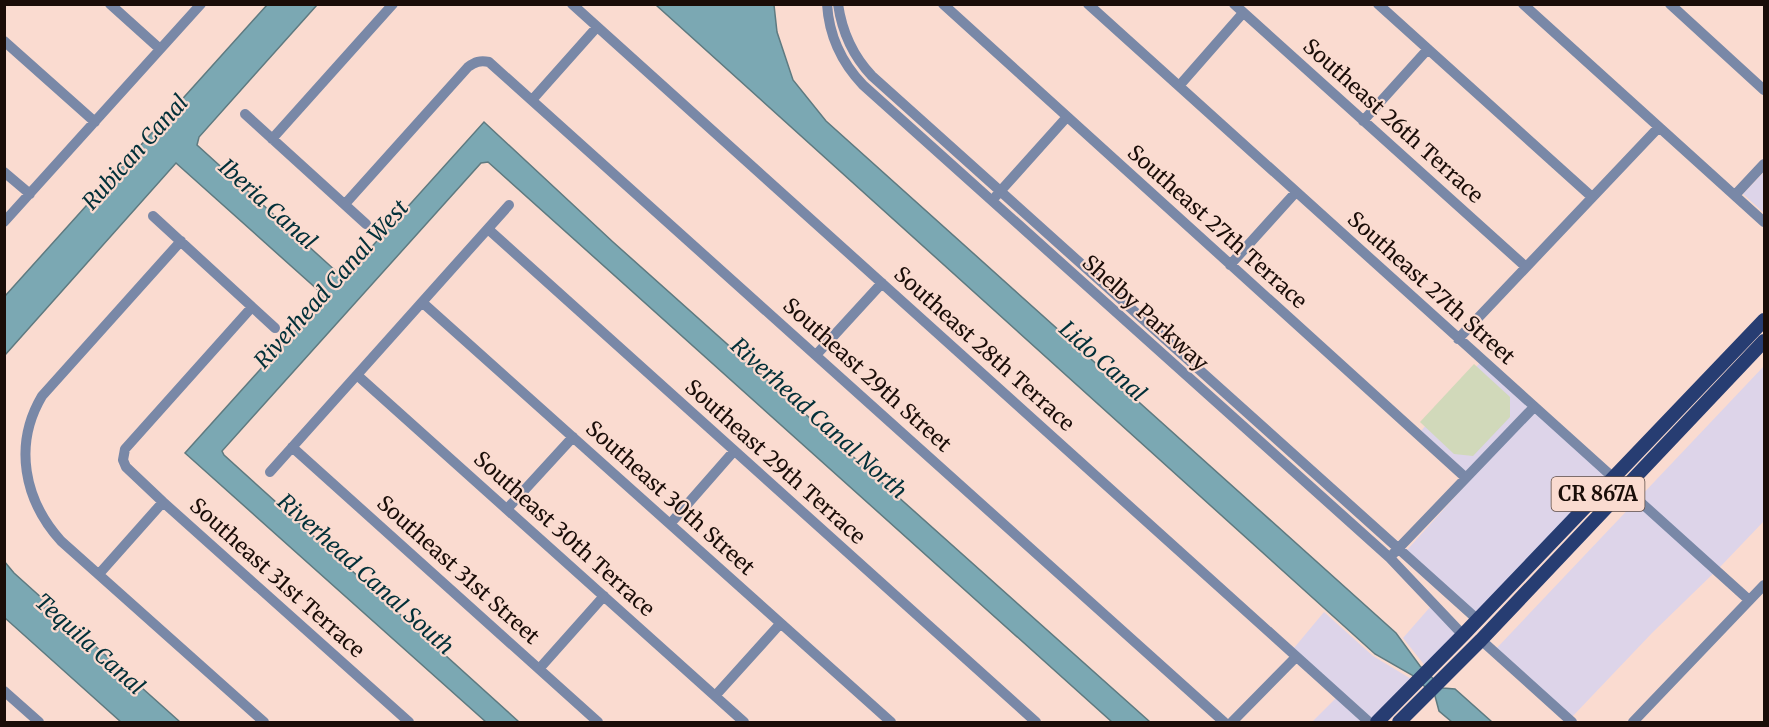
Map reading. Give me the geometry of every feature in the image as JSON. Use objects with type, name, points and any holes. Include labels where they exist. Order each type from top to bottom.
[{"type":"main road","name":"CR 867A","points":[[1400,723],[1481,640],[1764,320]]},
{"type":"main road","name":"CR 867A","points":[[1377,723],[1516,580],[1764,341]]},
{"type":"main road","points":[[1481,640],[1487,619],[1509,596],[1516,580]]},
{"type":"main road","points":[[1445,676],[1450,660],[1468,640],[1478,620]]},
{"type":"street","points":[[110,4],[160,49]]},
{"type":"street","points":[[4,222],[201,4]]},
{"type":"street","points":[[272,139],[393,4]]},
{"type":"street","name":"Southeast 28th Terrace","points":[[572,4],[1369,723]]},
{"type":"street","name":"Shelby Parkway","points":[[826,4],[837,46],[850,70],[863,85],[1394,553],[1478,620]]},
{"type":"street","name":"Shelby Parkway","points":[[838,4],[849,43],[872,76],[1394,553],[1463,635]]},
{"type":"street","name":"Southeast 27th Terrace","points":[[943,4],[1466,478]]},
{"type":"street","name":"Southeast 27th Street","points":[[1088,4],[1749,600]]},
{"type":"street","name":"Southeast 26th Terrace","points":[[1234,4],[1526,267]]},
{"type":"street","points":[[1378,4],[1592,197]]},
{"type":"street","points":[[1523,4],[1764,222]]},
{"type":"street","points":[[1670,4],[1764,90]]},
{"type":"street","points":[[1179,86],[1243,13]]},
{"type":"street","points":[[532,100],[597,27]]},
{"type":"street","points":[[4,41],[95,122]]},
{"type":"street","points":[[1363,121],[1428,49]]},
{"type":"street","name":"Southeast 29th Street","points":[[345,204],[468,67],[474,62],[489,62],[1224,723]]},
{"type":"street","points":[[863,85],[872,76]]},
{"type":"street","points":[[245,114],[366,224]]},
{"type":"street","points":[[992,200],[1066,117]]},
{"type":"street","points":[[1458,339],[1659,127]]},
{"type":"street","points":[[1735,195],[1764,164]]},
{"type":"street","points":[[4,172],[30,194]]},
{"type":"street","points":[[1230,265],[1296,192]]},
{"type":"street","points":[[270,472],[510,205]]},
{"type":"street","points":[[153,216],[275,328]]},
{"type":"street","name":"Southeast 29th Terrace","points":[[488,230],[1036,723]]},
{"type":"street","points":[[181,241],[42,396],[30,422],[26,440],[27,480],[41,516],[61,541],[264,723]]},
{"type":"street","points":[[816,356],[882,283]]},
{"type":"street","name":"Southeast 30th Street","points":[[423,303],[891,723]]},
{"type":"street","name":"Southeast 31st Terrace","points":[[252,307],[125,449],[123,460],[126,467],[163,502],[409,723]]},
{"type":"street","name":"Southeast 30th Terrace","points":[[357,375],[744,723]]},
{"type":"street","points":[[1394,553],[1534,407]]},
{"type":"street","points":[[507,509],[573,437]]},
{"type":"street","name":"Southeast 31st Street","points":[[292,447],[598,723]]},
{"type":"street","points":[[670,524],[734,451]]},
{"type":"street","points":[[99,574],[163,502]]},
{"type":"street","points":[[1633,723],[1764,585]]},
{"type":"street","points":[[538,669],[604,596]]},
{"type":"street","points":[[715,696],[780,624]]},
{"type":"street","points":[[1481,640],[1572,723]]},
{"type":"street","points":[[1232,723],[1296,657]]},
{"type":"street","points":[[6,695],[39,723]]},
{"type":"shaded area","points":[[1764,172],[1764,213],[1743,194]]},
{"type":"shaded area","points":[[1484,358],[1610,473],[1477,614],[1406,551],[1472,478],[1421,431]]},
{"type":"shaded area","points":[[1764,366],[1764,521],[1571,718],[1493,652]]},
{"type":"shaded area","points":[[1431,606],[1457,635],[1426,667],[1403,638]]},
{"type":"shaded area","points":[[1324,612],[1373,656],[1413,680],[1372,722],[1312,722],[1341,693],[1289,654]]},
{"type":"green space","points":[[1474,364],[1510,397],[1510,417],[1473,456],[1454,454],[1420,422]]},
{"type":"water","points":[[267,5],[317,5],[199,137],[197,145],[338,273],[342,275],[349,272],[484,122],[613,242],[1150,722],[1112,722],[488,162],[481,163],[222,451],[519,722],[486,722],[185,453],[323,298],[319,291],[176,163],[5,355],[5,296]]},
{"type":"water","points":[[656,5],[774,5],[777,32],[793,80],[826,121],[1396,633],[1420,666],[1443,688],[1455,689],[1492,722],[1452,722],[1439,711],[1435,696],[1412,675],[1375,654]]},
{"type":"water","name":"Tequila Canal","points":[[4,561],[14,573],[180,722],[121,722],[5,618]]},
{"type":"water label","name":"Rubican Canal","points":[[135,152]]},
{"type":"water label","name":"Iberia Canal","points":[[268,204]]},
{"type":"water label","name":"Riverhead Canal West","points":[[331,284]]},
{"type":"water label","name":"Lido Canal","points":[[1103,361]]},
{"type":"water label","name":"Riverhead Canal North","points":[[819,418]]},
{"type":"water label","name":"Riverhead Canal South","points":[[366,574]]}]
